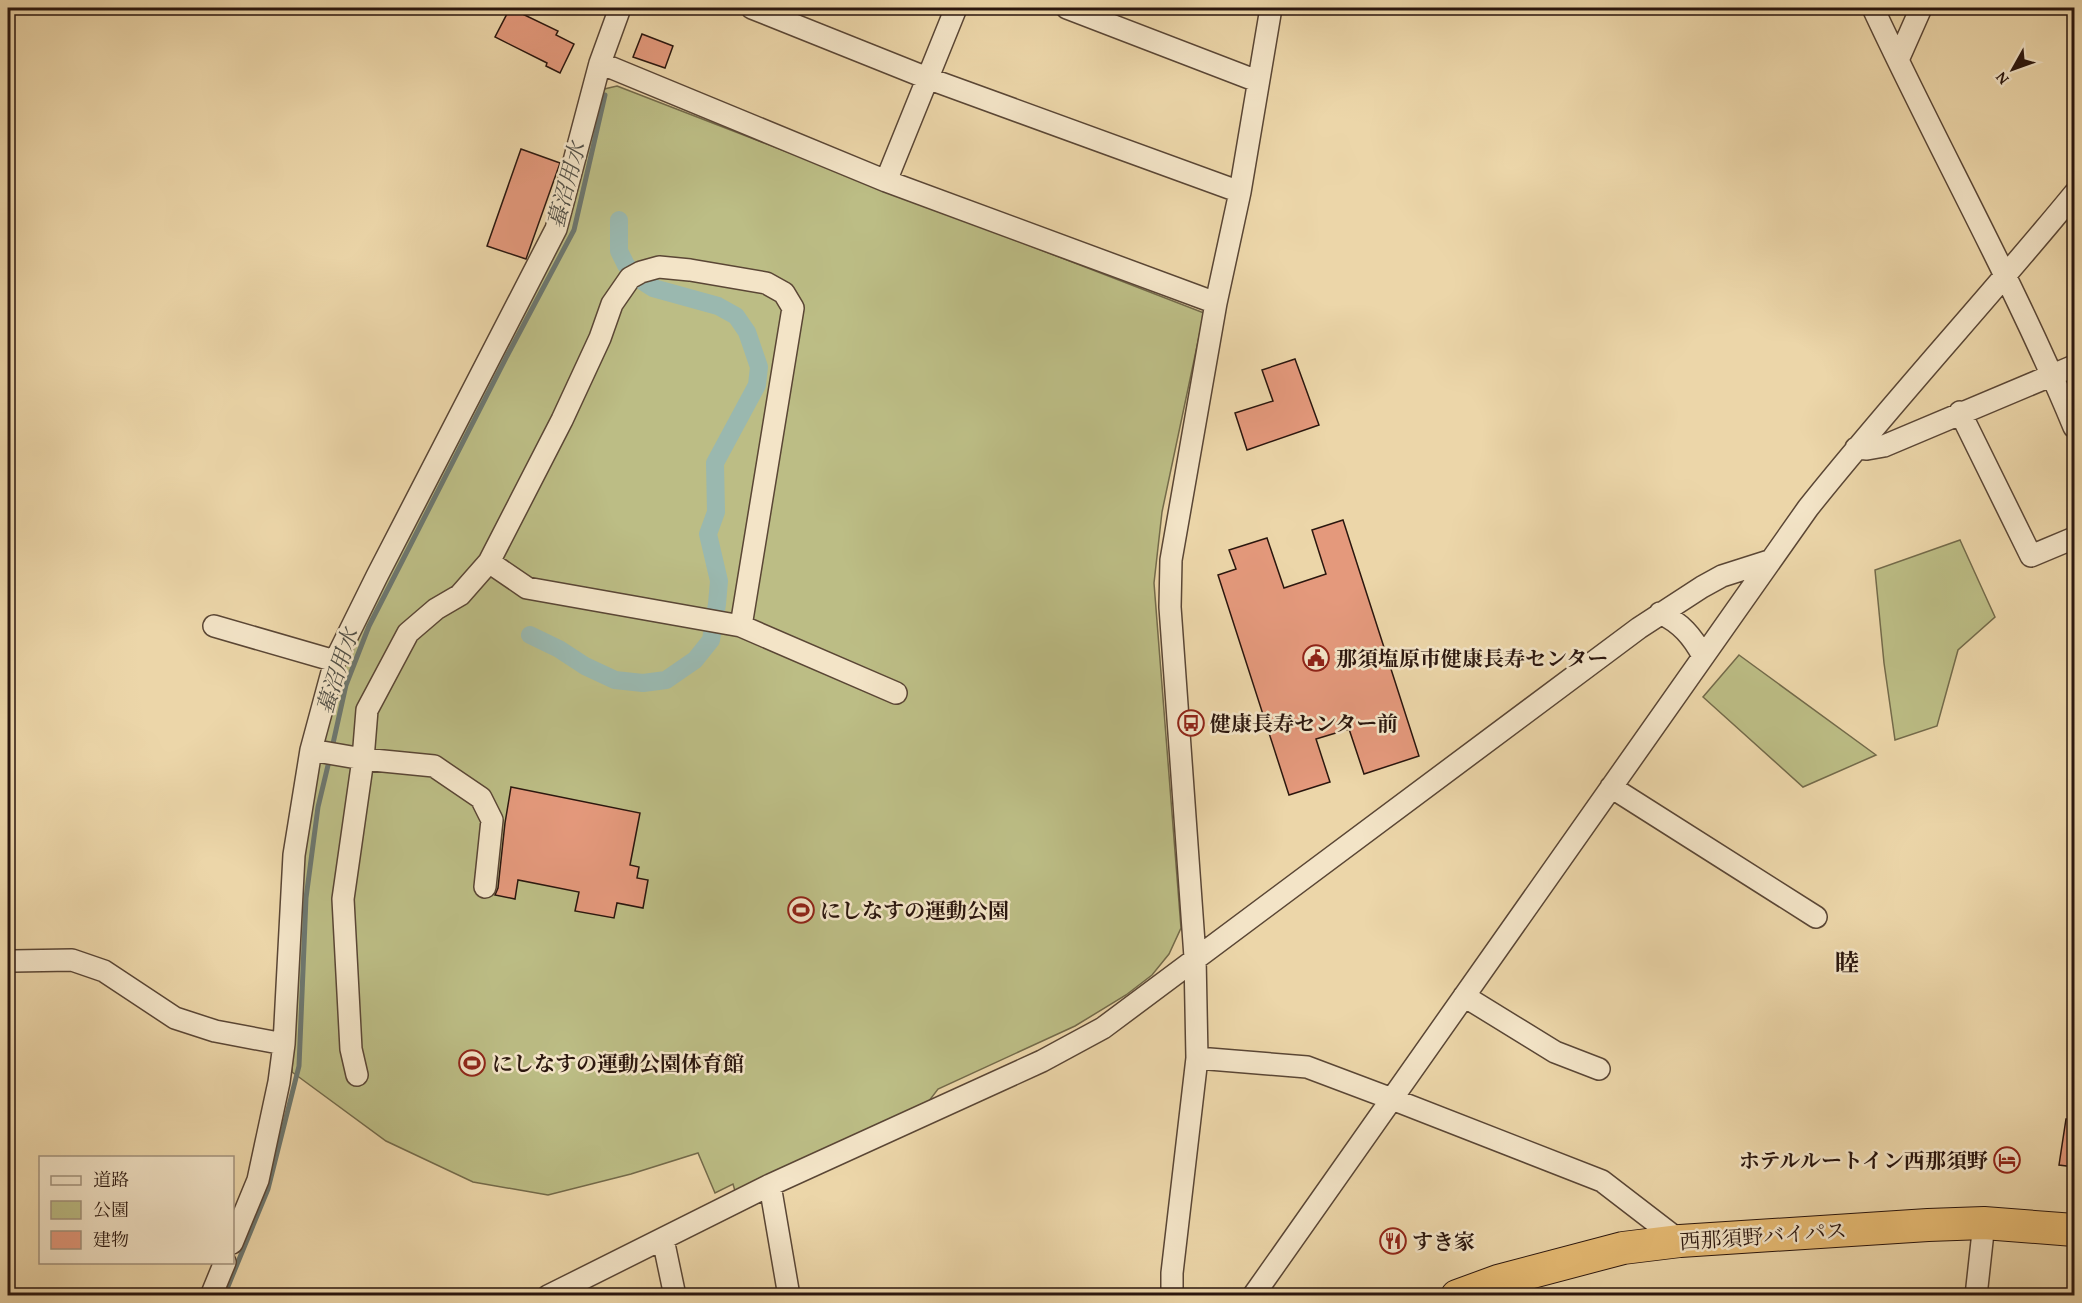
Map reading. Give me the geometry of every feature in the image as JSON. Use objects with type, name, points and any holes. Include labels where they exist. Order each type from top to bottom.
[{"type":"highway","name":"西那須野バイパス","points":[[1457,1296],[1497,1288],[1623,1248],[1680,1241],[1983,1223],[2074,1230]]},
{"type":"street","points":[[234,1238],[258,1180],[279,1082],[284,1044],[294,855],[311,750],[335,661],[556,229],[600,63],[620,8]]},
{"type":"street","points":[[752,8],[927,78],[1240,192]]},
{"type":"street","points":[[886,181],[956,8]]},
{"type":"street","points":[[1067,8],[1257,81]]},
{"type":"street","points":[[1172,1296],[1172,1273],[1197,1058],[1195,957],[1170,608],[1171,560],[1216,303],[1240,192],[1271,8]]},
{"type":"street","points":[[1873,8],[2006,277],[2053,375],[2074,427]]},
{"type":"street","points":[[1898,60],[1921,8]]},
{"type":"street","points":[[600,63],[886,181],[1216,303]]},
{"type":"street","points":[[1253,1296],[1769,561],[1856,448],[2006,277],[2074,194]]},
{"type":"street","points":[[357,1075],[351,1049],[343,899],[363,759],[367,710],[408,633],[435,609],[460,595],[489,562],[562,420],[600,338],[612,304],[630,278],[659,267],[766,283],[784,293],[794,309],[741,626]]},
{"type":"street","points":[[1856,448],[1884,446],[1960,412],[2074,366]]},
{"type":"street","points":[[1960,412],[2031,556],[2074,538]]},
{"type":"street","points":[[548,1296],[572,1290],[663,1239],[770,1185],[1042,1061],[1103,1028],[1195,957],[1660,613],[1722,576],[1769,561]]},
{"type":"street","points":[[489,562],[527,588],[741,626],[896,693]]},
{"type":"street","points":[[1660,613],[1684,628],[1703,656]]},
{"type":"street","points":[[214,626],[335,661]]},
{"type":"street","points":[[311,750],[363,759],[434,766],[481,798],[492,820],[485,887]]},
{"type":"street","points":[[1611,787],[1816,917]]},
{"type":"street","points":[[8,959],[72,960],[104,971],[176,1018],[215,1031],[284,1044]]},
{"type":"street","points":[[1464,996],[1556,1052],[1599,1069]]},
{"type":"street","points":[[1197,1058],[1307,1067],[1392,1099],[1602,1181],[1680,1241]]},
{"type":"street","points":[[770,1185],[789,1296]]},
{"type":"street","points":[[1976,1296],[1983,1223]]},
{"type":"street","points":[[663,1239],[675,1296]]},
{"type":"street","points":[[211,1296],[225,1264]]},
{"type":"green space","name":"にしなすの運動公園","points":[[617,86],[1204,313],[1162,512],[1154,583],[1181,928],[1169,954],[1152,975],[1126,995],[1075,1026],[938,1089],[929,1101],[735,1191],[733,1184],[715,1193],[698,1153],[631,1174],[548,1195],[473,1182],[386,1141],[292,1072],[302,873],[323,735],[345,662],[564,231],[600,90]]},
{"type":"green space","points":[[1960,540],[1995,617],[1958,650],[1937,726],[1895,740],[1884,663],[1875,570]]},
{"type":"green space","points":[[1739,655],[1876,755],[1803,787],[1703,697]]},
{"type":"building","points":[[510,8],[558,31],[556,35],[574,44],[560,73],[546,66],[547,63],[495,37]]},
{"type":"building","points":[[642,34],[673,46],[665,68],[633,57]]},
{"type":"building","points":[[521,149],[560,163],[526,259],[487,246]]},
{"type":"building","points":[[1295,359],[1319,425],[1247,450],[1235,413],[1273,401],[1262,370]]},
{"type":"building","name":"那須塩原市健康長寿センター","points":[[1343,520],[1419,756],[1364,774],[1349,729],[1316,739],[1330,782],[1289,795],[1218,575],[1236,569],[1229,550],[1267,538],[1284,588],[1326,574],[1312,530]]},
{"type":"building","points":[[511,787],[640,813],[630,865],[639,867],[637,878],[648,880],[643,908],[617,903],[614,918],[575,911],[579,892],[518,880],[515,899],[495,895],[498,888]]},
{"type":"building","points":[[2066,1119],[2074,1119],[2074,1167],[2059,1165]]},
{"type":"waterway","name":"蟇沼用水","points":[[332,748],[346,685],[369,626],[574,230],[605,95]]},
{"type":"waterway","points":[[530,635],[615,680],[643,683],[666,680],[695,660],[711,640],[719,581],[708,534],[716,512],[715,463],[757,385],[759,367],[747,332],[736,316],[718,306],[653,288],[639,279],[626,265],[619,251],[619,220]]},
{"type":"waterway","name":"蟇沼用水","points":[[224,1296],[268,1189],[299,1066],[306,898],[318,807],[330,757]]},
{"type":"place","name":"那須塩原市健康長寿センター","points":[[1316,658]]},
{"type":"place","name":"健康長寿センター前","points":[[1191,723]]},
{"type":"place","name":"にしなすの運動公園","points":[[801,910]]},
{"type":"place","name":"にしなすの運動公園体育館","points":[[472,1063]]},
{"type":"place","name":"ホテルルートイン西那須野","points":[[2007,1160]]},
{"type":"place","name":"すき家","points":[[1393,1241]]},
{"type":"district","name":"睦","points":[[1847,962]]}]
